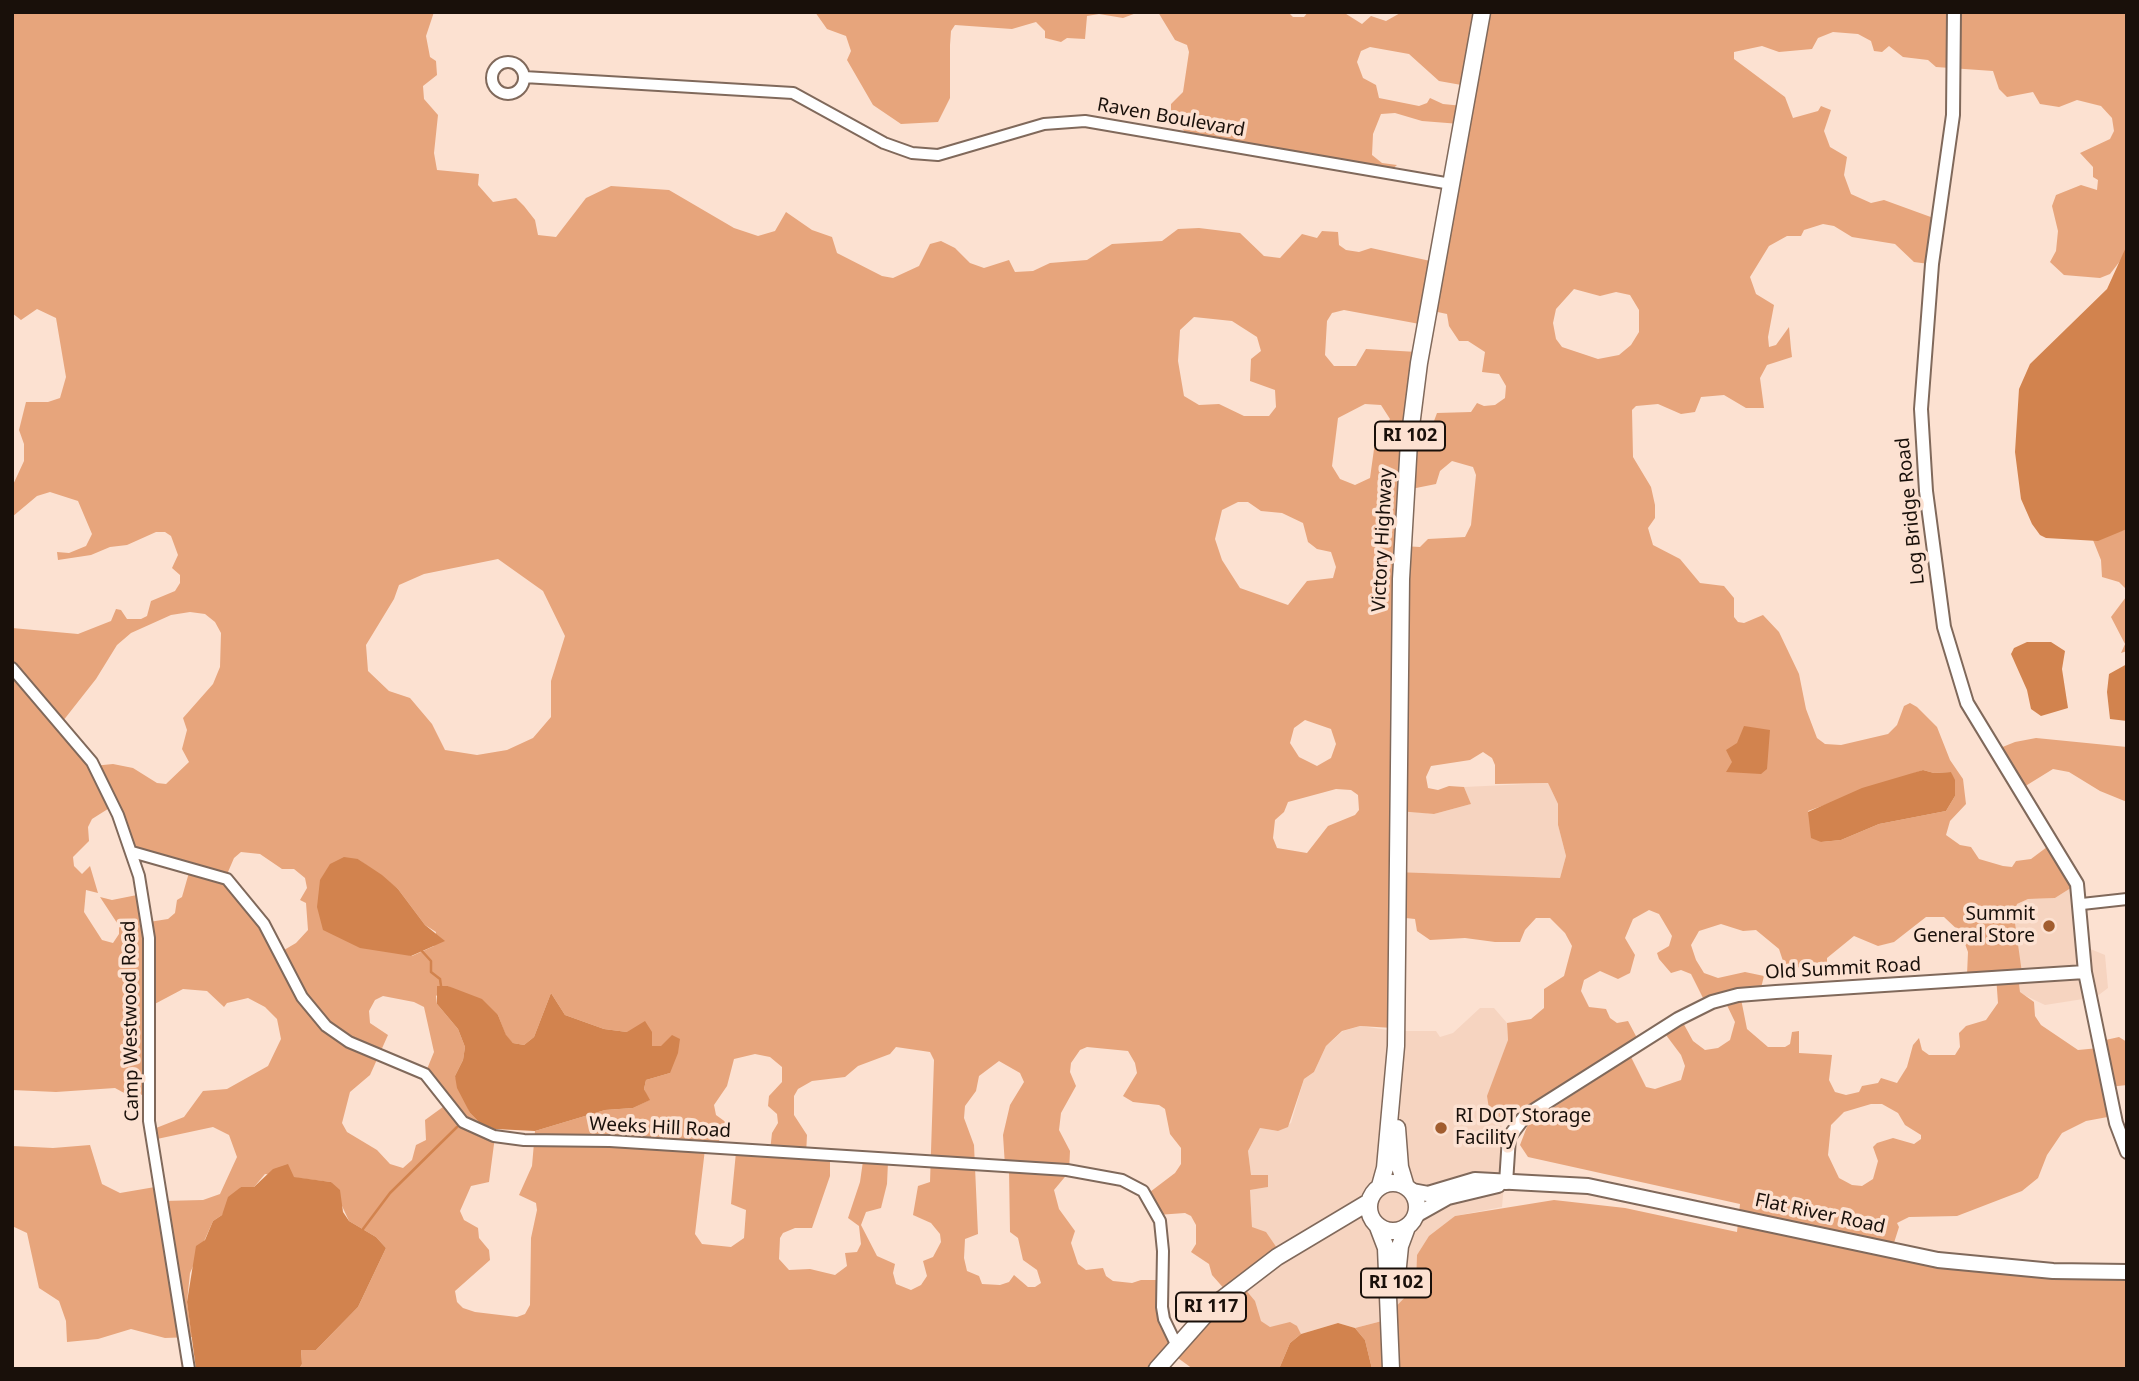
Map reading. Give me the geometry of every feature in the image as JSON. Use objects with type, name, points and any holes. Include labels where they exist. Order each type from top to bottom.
[{"type":"main road","name":"Victory Highway","points":[[1409,1189],[1399,1167],[1394,1076],[1401,579],[1409,442],[1419,363],[1482,12]]},
{"type":"main road","name":"Victory Highway","points":[[1380,1186],[1385,1168],[1394,1076]]},
{"type":"main road","name":"Flat River Road","points":[[1409,1189],[1428,1194],[1475,1180],[1539,1182],[1611,1190],[1893,1252],[1970,1265],[2053,1271],[2127,1272]]},
{"type":"main road","points":[[1277,1257],[1368,1202],[1380,1186],[1398,1183],[1409,1189],[1416,1198],[1412,1221],[1393,1232],[1376,1226],[1369,1214],[1368,1202]]},
{"type":"main road","name":"Flat River Road","points":[[1412,1221],[1448,1197],[1506,1183]]},
{"type":"main road","name":"RI 102","points":[[1391,1340],[1400,1247],[1412,1221]]},
{"type":"main road","name":"RI 117","points":[[1157,1369],[1176,1344],[1213,1306],[1277,1257],[1357,1223],[1376,1226]]},
{"type":"main road","name":"RI 102","points":[[1376,1226],[1386,1248],[1391,1369]]},
{"type":"street","name":"Log Bridge Road","points":[[1954,12],[1953,115],[1932,264],[1921,409],[1926,491],[1942,617],[1947,645],[1967,703],[2077,884],[2082,904],[2085,972]]},
{"type":"street","name":"Raven Boulevard","points":[[524,77],[793,93],[884,143],[912,153],[938,155],[1044,124],[1085,121],[1451,184]]},
{"type":"street","name":"Camp Westwood Road","points":[[12,668],[92,762],[113,804],[139,876],[149,938],[149,1121],[189,1369]]},
{"type":"street","name":"Weeks Hill Road","points":[[132,852],[227,879],[264,924],[302,997],[318,1017],[349,1042],[425,1074],[463,1122],[494,1136],[524,1140],[610,1141],[1067,1170],[1122,1180],[1143,1191],[1160,1221],[1162,1307],[1167,1327],[1176,1344]]},
{"type":"street","points":[[2082,904],[2127,898]]},
{"type":"street","points":[[2085,972],[2116,1123],[2127,1152]]},
{"type":"street","name":"Old Summit Road","points":[[1506,1183],[1508,1137],[1525,1115],[1678,1019],[1712,1002],[1765,993],[2085,972]]},
{"type":"shaded area","points":[[12,12],[434,12],[426,36],[430,57],[436,61],[437,75],[423,86],[424,99],[438,115],[434,153],[437,170],[479,174],[478,185],[493,202],[516,198],[524,206],[535,220],[538,235],[556,237],[586,198],[611,186],[669,190],[734,228],[758,236],[775,231],[786,212],[812,230],[832,237],[837,253],[882,276],[893,278],[919,266],[930,244],[941,241],[955,248],[970,263],[984,268],[1009,260],[1015,272],[1033,271],[1050,263],[1087,260],[1112,244],[1162,241],[1178,229],[1199,228],[1240,233],[1264,256],[1280,258],[1302,234],[1317,238],[1322,231],[1338,232],[1339,245],[1346,250],[1359,252],[1371,248],[1435,262],[1460,124],[1422,121],[1395,113],[1381,114],[1373,134],[1372,155],[1382,163],[1397,165],[1390,171],[1186,134],[1171,112],[1171,104],[1183,92],[1189,52],[1187,45],[1175,40],[1158,12],[1288,12],[1293,17],[1304,17],[1308,12],[1343,12],[1362,24],[1371,16],[1386,21],[1402,12],[2127,12],[2127,252],[2110,274],[2100,278],[2064,275],[2050,262],[2056,251],[2058,231],[2052,206],[2056,195],[2081,185],[2097,190],[2098,180],[2093,177],[2093,167],[2080,153],[2110,139],[2114,131],[2112,118],[2101,106],[2077,100],[2059,107],[2040,104],[2033,92],[2007,97],[1999,89],[1993,71],[1936,67],[1928,60],[1903,57],[1889,46],[1882,52],[1874,51],[1871,41],[1858,34],[1833,32],[1818,38],[1812,49],[1779,52],[1762,46],[1734,52],[1734,59],[1785,97],[1793,118],[1818,111],[1821,106],[1831,110],[1824,131],[1830,147],[1847,157],[1844,175],[1851,194],[1871,203],[1884,200],[1939,220],[1929,264],[1914,262],[1895,244],[1852,237],[1834,226],[1823,224],[1804,230],[1801,236],[1787,236],[1769,246],[1750,277],[1756,294],[1774,305],[1768,337],[1769,347],[1776,345],[1789,327],[1792,357],[1767,365],[1760,378],[1764,408],[1746,408],[1724,395],[1701,397],[1695,412],[1681,414],[1658,404],[1636,406],[1632,410],[1633,457],[1651,487],[1655,505],[1655,518],[1648,528],[1653,545],[1680,559],[1700,583],[1724,586],[1734,598],[1734,617],[1738,622],[1744,623],[1763,615],[1779,632],[1799,674],[1806,709],[1817,738],[1825,744],[1841,745],[1888,734],[1897,725],[1904,706],[1910,703],[1917,707],[1937,727],[1950,760],[1963,779],[1966,804],[1950,821],[1946,835],[1960,845],[1971,847],[1979,859],[2012,867],[2016,861],[2031,859],[2051,844],[2074,886],[2055,898],[2028,899],[2017,904],[2014,916],[2022,973],[2018,975],[2020,992],[2034,1002],[2035,1016],[2041,1025],[2078,1050],[2099,1048],[2101,1041],[2119,1037],[2127,1042],[2127,1085],[2109,1087],[2113,1116],[2086,1121],[2062,1133],[2047,1155],[2038,1178],[2022,1191],[1957,1216],[1909,1217],[1897,1223],[1899,1227],[1893,1246],[1961,1260],[2127,1269],[2127,1369],[1372,1369],[1365,1340],[1355,1328],[1382,1321],[1408,1294],[1416,1281],[1417,1255],[1429,1236],[1455,1216],[1554,1200],[1625,1208],[1737,1232],[1740,1204],[1528,1157],[1520,1145],[1528,1124],[1631,1057],[1646,1087],[1655,1089],[1681,1080],[1685,1066],[1681,1055],[1663,1031],[1681,1019],[1693,1041],[1705,1050],[1718,1048],[1730,1040],[1735,1022],[1724,999],[1706,1004],[1691,974],[1681,970],[1671,973],[1659,959],[1657,953],[1669,946],[1672,936],[1659,914],[1649,910],[1633,919],[1625,938],[1635,955],[1630,973],[1618,979],[1600,971],[1584,980],[1581,991],[1589,1007],[1606,1009],[1610,1018],[1617,1023],[1628,1021],[1637,1038],[1500,1123],[1490,1115],[1487,1096],[1508,1040],[1507,1023],[1531,1019],[1544,1008],[1544,989],[1564,976],[1572,946],[1565,933],[1550,918],[1536,918],[1525,930],[1520,942],[1495,942],[1465,938],[1430,940],[1417,931],[1415,919],[1396,917],[1393,1028],[1360,1026],[1342,1031],[1326,1046],[1314,1072],[1304,1079],[1288,1127],[1278,1131],[1260,1128],[1248,1151],[1251,1175],[1268,1175],[1268,1187],[1250,1190],[1252,1227],[1266,1232],[1279,1251],[1240,1283],[1255,1301],[1261,1321],[1270,1327],[1290,1322],[1297,1326],[1301,1334],[1290,1343],[1279,1369],[1193,1369],[1171,1353],[1157,1369],[299,1369],[302,1364],[301,1350],[316,1350],[358,1307],[386,1248],[376,1237],[349,1221],[331,1182],[265,1174],[254,1187],[241,1187],[222,1215],[213,1221],[190,1273],[187,1302],[192,1337],[165,1338],[131,1329],[98,1339],[67,1342],[66,1321],[59,1301],[39,1288],[27,1233],[12,1226],[12,1146],[53,1148],[90,1145],[102,1184],[120,1193],[155,1187],[163,1201],[203,1200],[220,1194],[237,1157],[229,1135],[213,1127],[157,1139],[151,1130],[184,1117],[203,1091],[227,1089],[268,1066],[281,1039],[277,1019],[265,1007],[248,998],[227,1003],[224,1007],[207,991],[183,989],[149,1007],[146,1095],[126,1094],[115,1088],[56,1092],[12,1090],[12,628],[78,634],[111,621],[116,609],[121,610],[127,619],[141,619],[147,616],[151,601],[175,591],[180,583],[180,575],[172,568],[178,555],[171,536],[165,532],[156,532],[127,545],[110,547],[91,555],[58,560],[57,552],[69,553],[86,546],[92,534],[78,501],[50,492],[37,496],[12,517],[12,487],[24,461],[24,444],[19,430],[26,402],[48,402],[60,398],[66,377],[56,318],[37,309],[21,320],[12,313]],"holes":[[[1370,47],[1409,54],[1439,81],[1467,86],[1463,106],[1443,104],[1430,98],[1427,103],[1419,106],[1379,98],[1376,85],[1363,78],[1357,62],[1361,51]],[[1574,289],[1600,296],[1616,292],[1630,295],[1639,310],[1639,332],[1631,345],[1619,355],[1598,359],[1562,347],[1556,339],[1553,323],[1556,309]],[[1344,310],[1425,325],[1428,310],[1447,314],[1449,326],[1459,341],[1468,341],[1485,352],[1482,372],[1499,374],[1506,386],[1505,398],[1495,405],[1484,406],[1477,403],[1471,412],[1437,413],[1428,437],[1409,433],[1417,352],[1366,349],[1356,366],[1334,366],[1325,355],[1327,321],[1332,313]],[[1194,317],[1232,321],[1257,337],[1261,351],[1251,359],[1250,381],[1275,390],[1276,407],[1269,416],[1244,416],[1219,404],[1199,405],[1184,396],[1178,361],[1180,330]],[[1365,404],[1381,405],[1390,419],[1375,442],[1370,478],[1355,485],[1340,479],[1332,466],[1338,418]],[[1452,461],[1473,467],[1476,475],[1471,525],[1465,537],[1428,539],[1420,547],[1403,546],[1406,490],[1436,484],[1440,471]],[[1238,502],[1248,502],[1261,511],[1282,513],[1303,523],[1308,542],[1317,549],[1331,552],[1336,567],[1333,578],[1307,581],[1288,605],[1240,588],[1222,560],[1215,539],[1222,510]],[[498,559],[543,591],[565,636],[551,681],[551,717],[533,738],[507,750],[477,755],[445,750],[432,724],[410,698],[389,691],[368,671],[366,645],[394,599],[399,585],[424,574]],[[190,612],[205,614],[215,622],[221,633],[220,667],[213,684],[183,718],[187,730],[182,749],[189,762],[166,784],[157,783],[133,768],[113,764],[93,766],[59,726],[96,679],[117,645],[131,633],[171,615]],[[1305,720],[1331,729],[1336,744],[1331,758],[1317,766],[1299,757],[1290,743],[1294,728]],[[1483,752],[1492,758],[1495,765],[1495,784],[1548,783],[1558,804],[1558,825],[1566,856],[1560,878],[1396,872],[1398,811],[1434,814],[1471,804],[1464,787],[1449,786],[1438,790],[1428,788],[1426,777],[1431,766],[1470,760]],[[1923,770],[1934,773],[1951,772],[1955,796],[1946,811],[1879,824],[1841,840],[1821,842],[1808,811]],[[1336,789],[1351,790],[1358,795],[1359,810],[1355,815],[1328,826],[1307,853],[1277,848],[1273,838],[1275,820],[1284,812],[1288,802]],[[111,807],[136,854],[190,869],[182,897],[177,900],[175,913],[168,919],[149,922],[142,894],[112,900],[100,897],[119,926],[119,934],[113,943],[102,940],[84,912],[86,890],[98,893],[90,866],[82,874],[74,866],[73,857],[89,841],[88,827],[92,819]],[[241,852],[260,854],[282,869],[294,869],[305,878],[307,888],[300,900],[306,903],[308,930],[296,943],[279,953],[225,879],[234,858]],[[358,859],[398,889],[425,925],[436,932],[434,946],[412,956],[405,954]],[[1926,917],[1944,917],[1961,933],[1968,952],[1967,975],[1996,976],[1998,1003],[1986,1020],[1966,1026],[1959,1033],[1960,1047],[1955,1055],[1929,1055],[1922,1050],[1919,1038],[1913,1045],[1907,1067],[1897,1083],[1881,1078],[1878,1083],[1862,1086],[1859,1092],[1846,1095],[1835,1092],[1829,1080],[1832,1055],[1799,1053],[1799,1031],[1792,1032],[1790,1044],[1785,1047],[1768,1047],[1747,1029],[1740,994],[1760,992],[1764,976],[1745,972],[1718,978],[1704,973],[1691,945],[1699,931],[1721,924],[1743,931],[1756,930],[1779,949],[1785,967],[1827,968],[1827,958],[1854,936],[1878,946],[1894,942]],[[448,986],[498,1015],[506,1036],[513,1043],[524,1045],[534,1037],[551,993],[565,1015],[604,1029],[627,1032],[652,1046],[661,1046],[670,1073],[646,1080],[644,1089],[649,1100],[633,1108],[605,1110],[535,1131],[532,1166],[519,1195],[536,1203],[537,1210],[531,1238],[530,1305],[525,1314],[517,1317],[475,1312],[463,1308],[457,1302],[455,1291],[490,1260],[489,1250],[479,1238],[478,1228],[464,1220],[460,1211],[471,1186],[489,1182],[496,1129],[480,1123],[470,1113],[455,1076],[463,1060],[465,1047],[458,1029],[437,1004],[436,996]],[[383,996],[414,1002],[424,1007],[434,1052],[425,1074],[447,1104],[425,1120],[426,1140],[416,1145],[412,1160],[403,1168],[390,1164],[377,1150],[347,1132],[342,1123],[350,1092],[370,1075],[388,1035],[370,1023],[369,1011],[375,1000]],[[896,1047],[930,1052],[934,1060],[930,1182],[918,1186],[913,1215],[931,1223],[940,1234],[941,1242],[933,1257],[923,1261],[927,1276],[921,1285],[911,1290],[896,1284],[893,1273],[895,1264],[877,1256],[861,1225],[866,1212],[881,1208],[887,1184],[888,1162],[863,1161],[860,1182],[848,1218],[859,1226],[861,1244],[857,1252],[845,1253],[847,1266],[835,1275],[810,1269],[789,1270],[779,1259],[780,1238],[783,1233],[795,1228],[812,1228],[830,1176],[830,1158],[806,1155],[807,1135],[794,1115],[794,1096],[798,1089],[812,1081],[845,1077],[858,1066],[890,1054]],[[1087,1047],[1128,1051],[1137,1073],[1123,1096],[1133,1102],[1159,1105],[1165,1109],[1170,1134],[1181,1148],[1181,1164],[1175,1173],[1146,1195],[1157,1215],[1185,1213],[1191,1216],[1196,1225],[1196,1244],[1191,1252],[1209,1264],[1212,1275],[1227,1292],[1176,1344],[1161,1306],[1161,1280],[1132,1283],[1113,1281],[1106,1276],[1103,1268],[1086,1270],[1078,1264],[1071,1243],[1075,1231],[1059,1209],[1054,1190],[1069,1172],[1070,1151],[1059,1130],[1061,1113],[1076,1086],[1070,1072],[1071,1063],[1080,1050]],[[755,1054],[770,1057],[782,1067],[782,1082],[769,1096],[768,1106],[777,1114],[778,1123],[772,1133],[770,1151],[736,1152],[731,1204],[746,1210],[744,1238],[731,1247],[702,1244],[695,1234],[705,1149],[718,1148],[721,1129],[727,1123],[716,1115],[714,1105],[727,1086],[734,1059]],[[999,1061],[1020,1073],[1024,1082],[1010,1105],[1003,1135],[1005,1166],[1009,1169],[1010,1232],[1018,1238],[1023,1260],[1037,1270],[1041,1283],[1035,1287],[1028,1287],[1014,1275],[1009,1282],[1000,1285],[982,1284],[979,1276],[967,1271],[964,1258],[965,1239],[978,1234],[974,1145],[964,1118],[965,1106],[976,1091],[979,1076]],[[1871,1104],[1882,1104],[1898,1113],[1905,1125],[1921,1135],[1921,1139],[1914,1144],[1893,1138],[1877,1143],[1873,1147],[1878,1161],[1873,1179],[1862,1186],[1852,1185],[1839,1178],[1828,1155],[1831,1125],[1844,1112]]]},
{"type":"shaded area","points":[[815,12],[1139,12],[1123,18],[1099,14],[1087,16],[1085,39],[1067,38],[1061,42],[1045,38],[1045,31],[1036,22],[1012,29],[955,25],[951,31],[950,45],[950,98],[938,122],[901,124],[873,105],[847,60],[851,51],[846,36],[827,29]]},
{"type":"shaded area","points":[[2127,245],[2127,529],[2098,541],[2046,538],[2040,535],[2032,524],[2021,499],[2015,452],[2019,389],[2030,364],[2107,289]]},
{"type":"shaded area","points":[[2127,529],[2127,651],[2121,653],[2125,644],[2111,617],[2126,597],[2126,589],[2119,582],[2102,577],[2101,560],[2093,540]]},
{"type":"shaded area","points":[[2027,642],[2051,642],[2065,651],[2062,669],[2068,708],[2041,716],[2031,709],[2027,690],[2011,654],[2014,648]]},
{"type":"shaded area","points":[[2127,664],[2127,721],[2110,719],[2107,692],[2109,674]]},
{"type":"shaded area","points":[[1744,726],[1770,730],[1767,769],[1761,774],[1726,772],[1732,762],[1726,750],[1737,743]]},
{"type":"shaded area","points":[[2036,738],[2127,747],[2127,802],[2100,791],[2069,772],[2053,769],[2019,790],[1995,750]]},
{"type":"shaded area","points":[[1923,770],[1934,773],[1951,772],[1955,780],[1955,796],[1946,811],[1879,824],[1841,840],[1821,842],[1811,838],[1808,812],[1862,788]]},
{"type":"shaded area","points":[[1548,783],[1558,804],[1558,825],[1566,856],[1560,878],[1395,872],[1398,810],[1434,814],[1471,804],[1464,787]]},
{"type":"shaded area","points":[[344,857],[358,859],[382,875],[398,889],[425,925],[445,941],[411,956],[360,948],[323,930],[317,907],[320,880],[330,864]]},
{"type":"shaded area","points":[[2074,886],[2083,946],[2105,955],[2108,988],[2096,997],[2045,1005],[2020,993],[2014,916],[2017,904],[2028,899],[2055,898]]},
{"type":"shaded area","points":[[437,986],[448,986],[482,999],[498,1015],[506,1035],[513,1043],[524,1045],[534,1037],[551,993],[565,1015],[604,1029],[627,1032],[645,1021],[652,1032],[652,1046],[661,1046],[672,1035],[680,1039],[678,1053],[670,1073],[646,1080],[644,1089],[650,1100],[633,1108],[605,1110],[535,1131],[495,1129],[480,1123],[470,1113],[457,1088],[455,1076],[463,1060],[465,1047],[458,1029],[437,1004]]},
{"type":"shaded area","points":[[1480,1008],[1494,1008],[1507,1023],[1508,1040],[1490,1115],[1500,1123],[1508,1140],[1502,1207],[1455,1216],[1417,1255],[1416,1281],[1408,1294],[1382,1321],[1355,1328],[1338,1323],[1301,1334],[1297,1326],[1269,1327],[1261,1321],[1240,1283],[1256,1231],[1252,1227],[1250,1190],[1268,1187],[1268,1175],[1251,1175],[1248,1151],[1260,1128],[1278,1131],[1291,1123],[1304,1079],[1314,1072],[1326,1046],[1343,1031],[1360,1026],[1395,1031],[1436,1031],[1440,1037],[1453,1033]]},
{"type":"shaded area","points":[[288,1164],[294,1177],[331,1182],[340,1190],[343,1212],[349,1221],[376,1237],[386,1248],[358,1307],[316,1350],[301,1350],[302,1364],[299,1369],[196,1369],[187,1302],[196,1246],[205,1240],[213,1221],[222,1215],[228,1197],[241,1187],[254,1187],[273,1169]]},
{"type":"shaded area","points":[[1338,1323],[1355,1328],[1365,1340],[1372,1369],[1279,1369],[1290,1343],[1301,1334]]},
{"type":"waterway","points":[[421,950],[431,961],[431,972],[440,979],[441,986]]},
{"type":"waterway","points":[[363,1229],[390,1193],[457,1127]]},
{"type":"place","name":"Summit General Store","points":[[2049,926]]},
{"type":"place","name":"RI DOT Storage Facility","points":[[1441,1128]]}]
